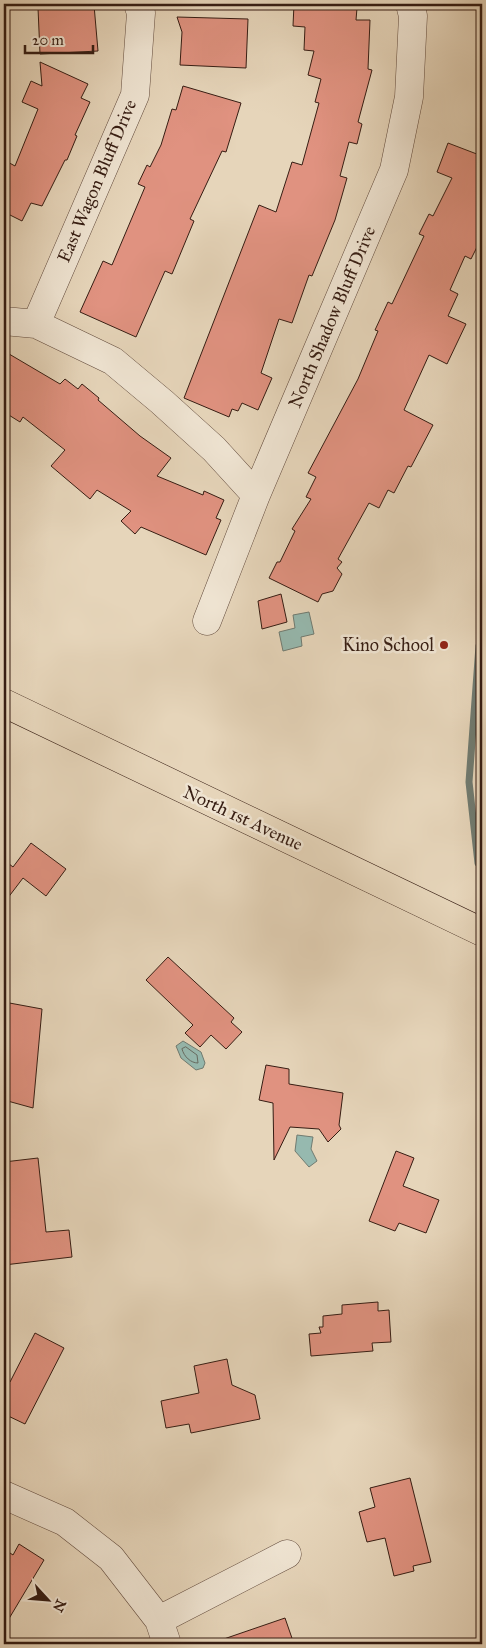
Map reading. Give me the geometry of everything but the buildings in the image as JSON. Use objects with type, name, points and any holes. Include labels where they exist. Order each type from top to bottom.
[{"type":"main road","name":"North 1st Avenue","points":[[4,704],[482,932]]},
{"type":"street","name":"East Wagon Bluff Drive","points":[[36,324],[135,95],[141,13],[138,4]]},
{"type":"street","name":"North Shadow Bluff Drive","points":[[207,620],[256,495],[394,170],[409,98],[413,16],[410,4]]},
{"type":"street","points":[[4,321],[36,324],[113,361],[214,449],[256,495]]},
{"type":"street","points":[[4,1495],[65,1522],[111,1558],[163,1632],[286,1554]]},
{"type":"water","points":[[309,612],[314,634],[301,637],[302,646],[283,651],[279,632],[295,628],[293,615]]},
{"type":"water","points":[[183,1041],[201,1052],[205,1063],[203,1068],[196,1070],[181,1058],[176,1046]]},
{"type":"water","points":[[297,1135],[313,1137],[311,1149],[317,1161],[309,1167],[295,1151]]},
{"type":"waterway","points":[[478,863],[469,782],[479,646],[482,635]]},
{"type":"waterway","points":[[481,993],[482,1006]]},
{"type":"place","name":"Kino School","points":[[444,645]]}]
